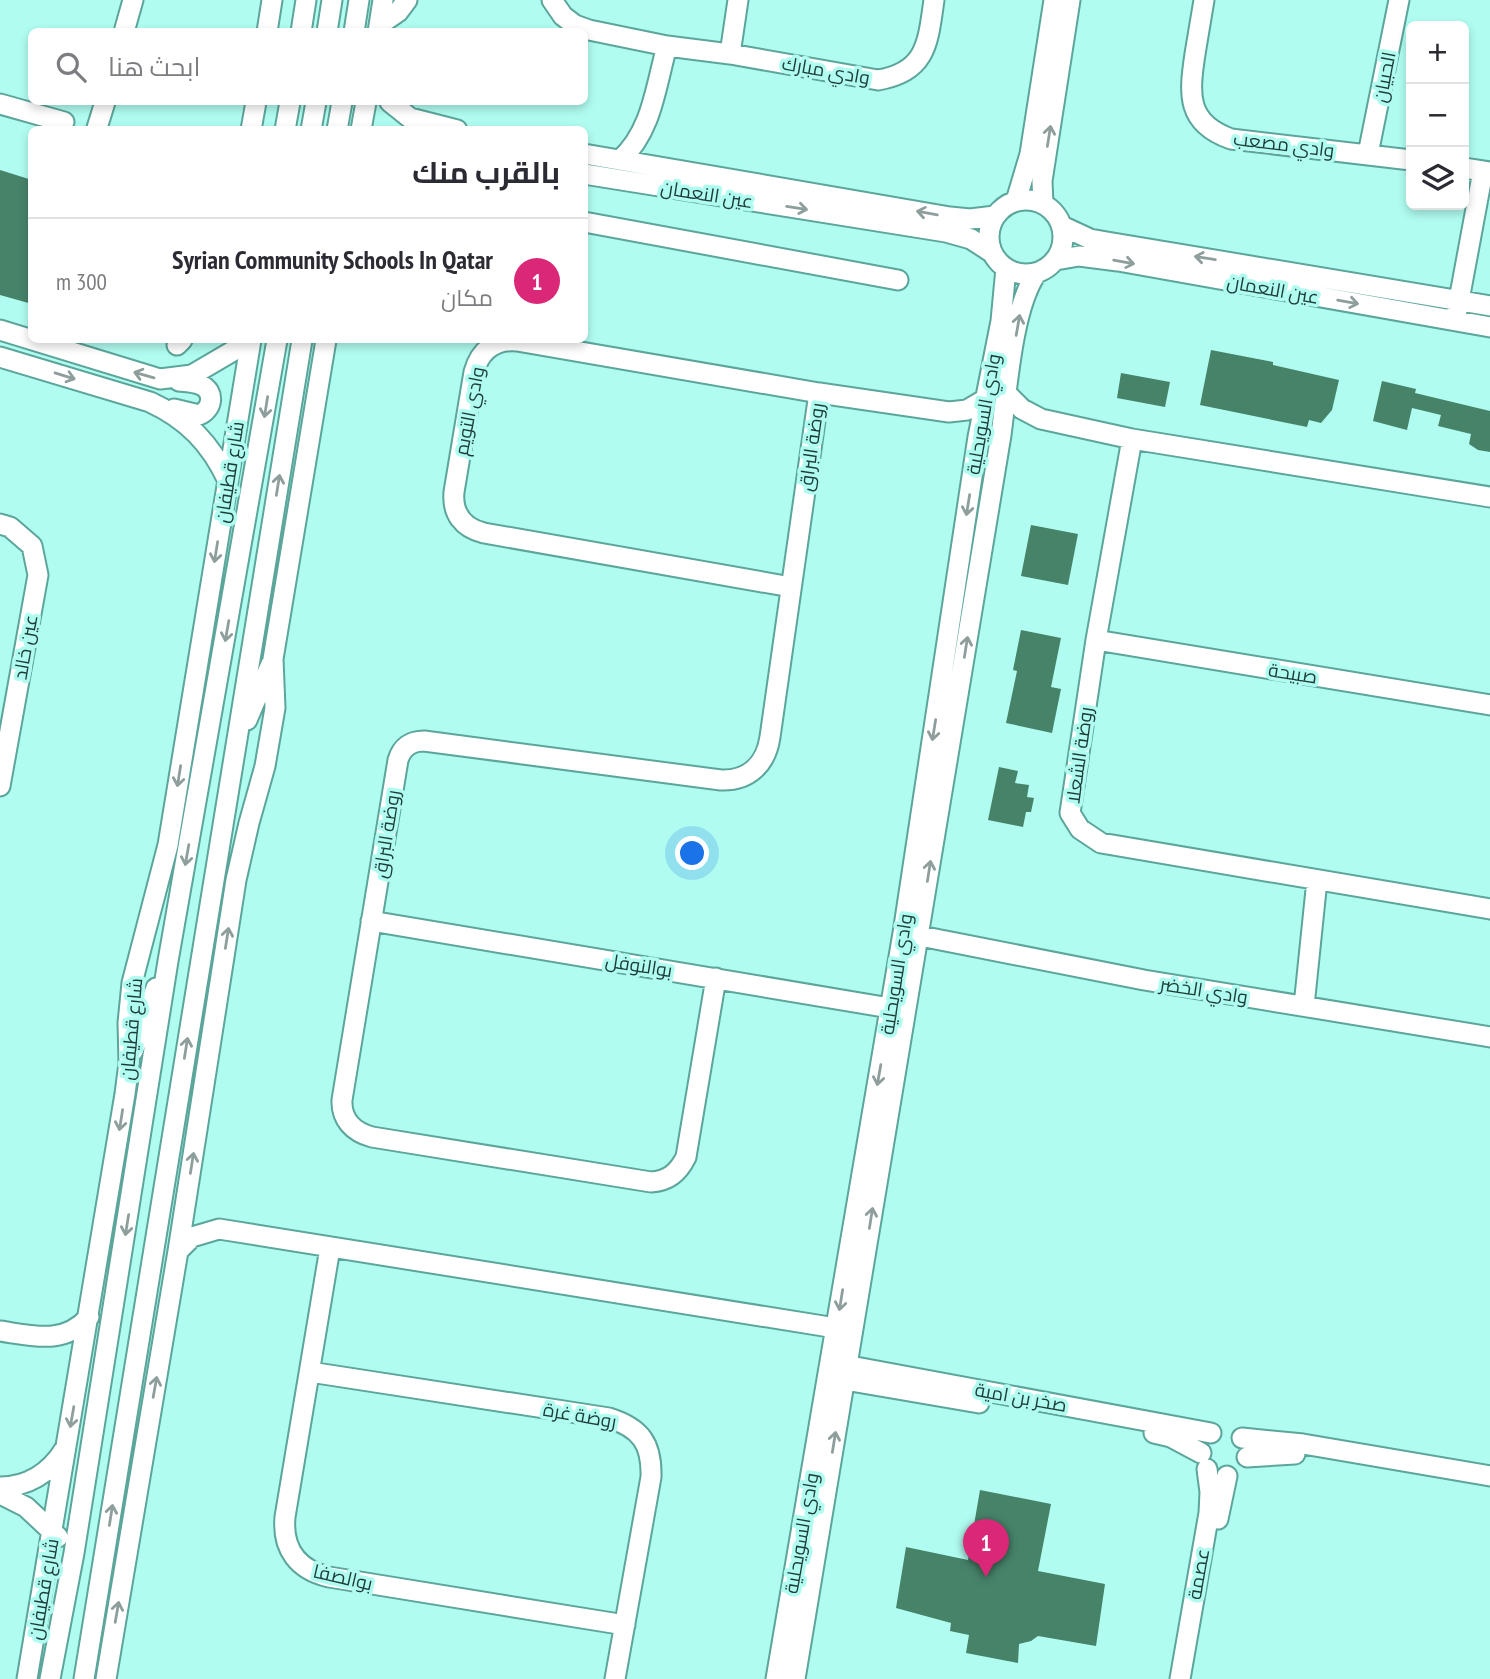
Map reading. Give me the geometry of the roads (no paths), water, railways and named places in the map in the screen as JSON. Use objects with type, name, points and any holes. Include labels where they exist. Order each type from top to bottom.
[{"type":"street","points":[[125,28],[133,0]]},
{"type":"street","points":[[268,28],[272,0]]},
{"type":"street","points":[[302,28],[306,0]]},
{"type":"street","points":[[328,28],[332,0]]},
{"type":"street","points":[[355,28],[359,0]]},
{"type":"street","points":[[379,28],[383,0]]},
{"type":"street","points":[[379,28],[398,12],[407,0]]},
{"type":"street","name":"وادي مبارك","points":[[552,0],[563,16],[586,28]]},
{"type":"street","points":[[730,54],[738,0]]},
{"type":"street","name":"وادي مبارك","points":[[588,28],[667,46],[730,54],[877,80],[894,77],[908,70],[920,59],[927,45],[934,0]]},
{"type":"street","points":[[1016,201],[1030,155],[1054,0]]},
{"type":"street","points":[[1043,204],[1042,181],[1070,0]]},
{"type":"street","name":"وادي مصعب","points":[[1204,0],[1191,81],[1191,97],[1195,111],[1204,124],[1231,139],[1406,159]]},
{"type":"street","name":"الحبيان","points":[[1368,154],[1399,0]]},
{"type":"street","points":[[620,160],[635,145],[645,125],[667,46]]},
{"type":"street","points":[[0,104],[64,122]]},
{"type":"street","points":[[98,126],[104,105]]},
{"type":"street","points":[[252,126],[255,105]]},
{"type":"street","points":[[286,126],[289,105]]},
{"type":"street","points":[[312,126],[315,105]]},
{"type":"street","points":[[338,126],[341,105]]},
{"type":"street","points":[[362,126],[365,105]]},
{"type":"street","points":[[393,105],[421,122],[439,126]]},
{"type":"street","points":[[403,126],[421,122]]},
{"type":"street","points":[[645,125],[650,148],[660,167]]},
{"type":"street","name":"عين النعمان","points":[[588,155],[950,217],[970,219],[995,216]]},
{"type":"street","points":[[1455,321],[1479,170]]},
{"type":"street","name":"عين النعمان","points":[[588,175],[946,232],[971,239],[991,252]]},
{"type":"street","points":[[1035,200],[1043,204],[1051,209],[1062,226],[1064,240],[1056,260],[1036,274],[1020,274],[1006,268],[991,252],[988,240],[995,216],[1008,204],[1016,201],[1035,200]]},
{"type":"street","points":[[588,223],[898,280]]},
{"type":"street","name":"عين النعمان","points":[[1062,226],[1090,239],[1490,306]]},
{"type":"street","name":"عين النعمان","points":[[1056,260],[1079,256],[1118,261],[1490,327]]},
{"type":"street","name":"وادي السويحلية","points":[[911,934],[978,437],[1001,321],[1006,268]]},
{"type":"street","name":"وادي السويحلية","points":[[795,1679],[838,1371],[911,934],[1002,435],[1019,317],[1026,291],[1036,274]]},
{"type":"street","points":[[0,330],[28,339]]},
{"type":"street","points":[[0,357],[192,415],[205,413],[209,408],[211,396],[203,386],[149,377],[41,343]]},
{"type":"street","points":[[171,379],[202,371],[246,343]]},
{"type":"street","name":"شارع قطيفان","points":[[27,1679],[130,1063],[128,1023],[132,983],[168,845],[251,343]]},
{"type":"street","name":"شارع قطيفان","points":[[50,1679],[74,1553],[169,961],[276,343]]},
{"type":"street","points":[[85,1679],[302,343]]},
{"type":"street","points":[[106,1679],[187,1197],[236,880],[265,766],[275,708],[273,659],[326,343]]},
{"type":"street","name":"وادي التويم","points":[[498,343],[486,350],[476,364],[454,492],[455,511],[467,527],[475,531],[791,587]]},
{"type":"street","name":"وادي التويم","points":[[529,343],[819,393],[949,412],[967,410],[984,400]]},
{"type":"street","name":"روضة البراق","points":[[716,978],[685,1157],[669,1178],[651,1182],[386,1139],[358,1132],[347,1121],[342,1107],[398,760],[403,749],[412,742],[424,741],[735,781],[753,771],[769,747],[819,393]]},
{"type":"street","points":[[1007,394],[1022,409],[1041,419],[1132,439],[1490,497]]},
{"type":"street","points":[[150,402],[183,421],[197,433],[220,464],[228,481]]},
{"type":"street","points":[[949,412],[965,423],[978,437]]},
{"type":"street","points":[[1002,435],[1020,425],[1041,419]]},
{"type":"street","name":"روضة الشعلا","points":[[1132,439],[1096,640],[1070,813],[1080,829],[1101,843],[1490,909]]},
{"type":"street","name":"عين خالد","points":[[0,524],[10,527],[32,546],[38,575],[0,780]]},
{"type":"street","name":"صبيحة","points":[[1096,640],[1490,705]]},
{"type":"street","points":[[234,750],[273,659]]},
{"type":"street","points":[[1304,1006],[1317,880]]},
{"type":"street","name":"بوالنوفل","points":[[371,921],[898,1010]]},
{"type":"street","name":"وادي الخضر","points":[[911,934],[1144,980],[1490,1037]]},
{"type":"street","points":[[130,1063],[152,997],[169,961]]},
{"type":"street","points":[[187,1197],[200,1216],[219,1229]]},
{"type":"street","points":[[178,1251],[184,1243],[200,1233],[219,1229],[845,1329]]},
{"type":"street","name":"بوالصفا","points":[[330,1248],[283,1531],[286,1545],[293,1557],[315,1574],[329,1577],[625,1625]]},
{"type":"street","points":[[0,1331],[46,1338],[65,1335],[89,1317]]},
{"type":"street","points":[[46,1338],[62,1347],[81,1368]]},
{"type":"street","name":"وادي السويحلية","points":[[776,1679],[838,1371]]},
{"type":"street","name":"صخر بن امية","points":[[838,1371],[1211,1433]]},
{"type":"street","name":"صخر بن امية","points":[[838,1371],[1171,1437],[1204,1461]]},
{"type":"street","name":"روضة غرة","points":[[310,1373],[609,1418],[625,1423],[638,1433],[647,1446],[651,1477],[615,1679]]},
{"type":"street","points":[[1224,1429],[1231,1430],[1242,1438],[1246,1444],[1247,1457],[1240,1470],[1227,1476],[1213,1474],[1204,1461],[1203,1442],[1211,1433],[1224,1429]]},
{"type":"street","points":[[1242,1438],[1303,1444],[1490,1476]]},
{"type":"street","points":[[0,1486],[25,1483],[42,1475],[57,1462],[67,1447]]},
{"type":"street","points":[[1247,1457],[1298,1454],[1490,1487]]},
{"type":"street","name":"عصمة","points":[[1180,1679],[1209,1513],[1210,1492],[1204,1461]]},
{"type":"street","name":"عصمة","points":[[1192,1679],[1227,1476]]},
{"type":"street","points":[[0,1494],[26,1507],[74,1553]]},
{"type":"place","name":"Syrian Community Schools In Qatar","points":[[986,1577]]}]
